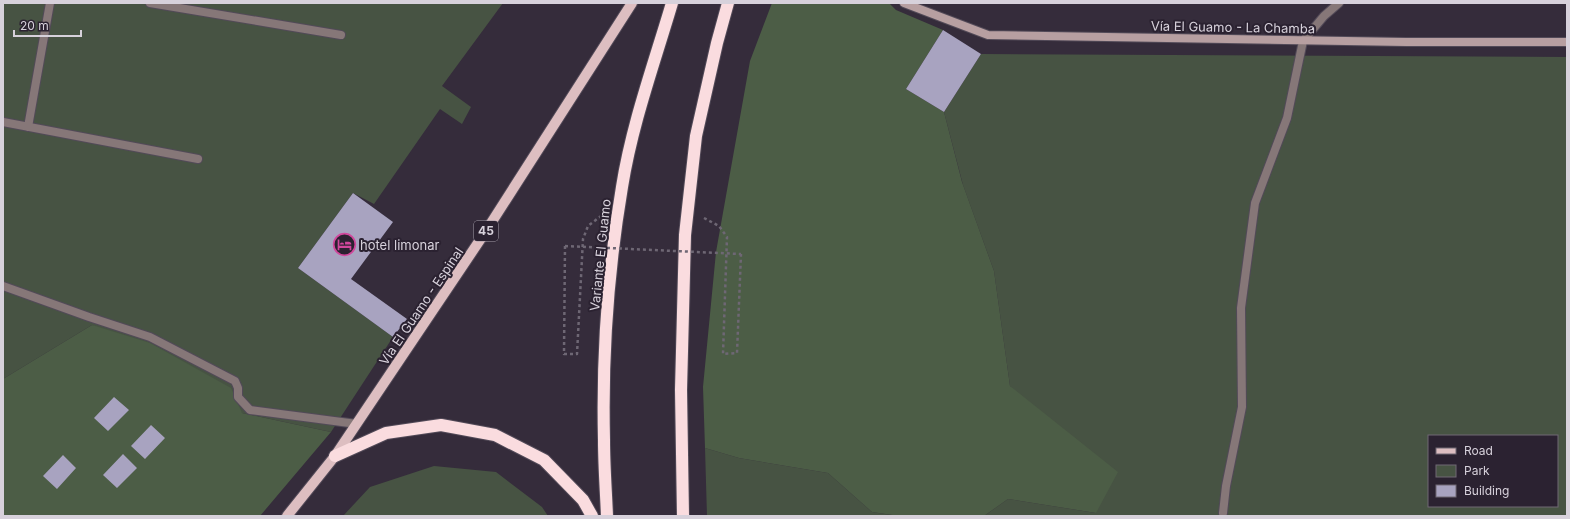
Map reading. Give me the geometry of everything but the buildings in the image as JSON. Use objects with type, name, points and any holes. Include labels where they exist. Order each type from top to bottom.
[{"type":"highway","name":"Variante El Guamo","points":[[607,516],[604,440],[605,357],[610,275],[622,186],[637,118],[672,3]]},
{"type":"highway","points":[[683,516],[680,390],[685,235],[696,136],[716,42],[728,3]]},
{"type":"highway","points":[[335,456],[386,433],[433,426],[441,425],[495,435],[544,460],[584,500],[592,516]]},
{"type":"main road","name":"Vía El Guamo - Espinal","points":[[287,516],[335,456],[491,225],[632,3]]},
{"type":"street","points":[[28,127],[50,3]]},
{"type":"street","points":[[150,3],[341,35]]},
{"type":"street","name":"Vía El Guamo - La Chamba","points":[[904,3],[988,35],[1303,41],[1567,42]]},
{"type":"street","points":[[1223,513],[1226,486],[1242,407],[1241,308],[1255,203],[1287,118],[1303,41],[1324,16],[1339,3]]},
{"type":"street","points":[[3,122],[198,159]]},
{"type":"street","points":[[3,286],[150,337],[235,381],[238,388],[238,397],[250,410],[357,424]]},
{"type":"path","points":[[619,207],[598,218],[588,226],[584,239],[578,354],[564,354],[566,246],[741,254],[737,353],[722,354],[727,237],[719,226],[688,210]]},
{"type":"green space","points":[[3,3],[503,3],[442,86],[471,107],[462,124],[440,109],[374,204],[353,193],[298,268],[393,337],[331,432],[242,413],[92,325],[3,379]]},
{"type":"green space","points":[[772,3],[889,3],[896,10],[943,30],[906,89],[944,112],[962,182],[994,271],[1010,386],[1118,472],[1096,513],[1008,499],[984,516],[899,516],[872,512],[828,473],[739,458],[705,448],[703,387],[716,252],[750,61]]},
{"type":"green space","points":[[981,54],[1567,57],[1567,516],[984,516],[1008,499],[1096,513],[1010,386],[994,271],[963,185],[944,112]]},
{"type":"green space","points":[[92,325],[150,343],[231,388],[242,413],[331,432],[260,516],[3,516],[3,379]]},
{"type":"green space","points":[[705,448],[739,458],[828,473],[872,512],[899,516],[707,516]]},
{"type":"green space","points":[[434,466],[496,472],[542,507],[548,516],[343,516],[370,487]]},
{"type":"place","name":"hotel limonar","points":[[345,245]]}]
